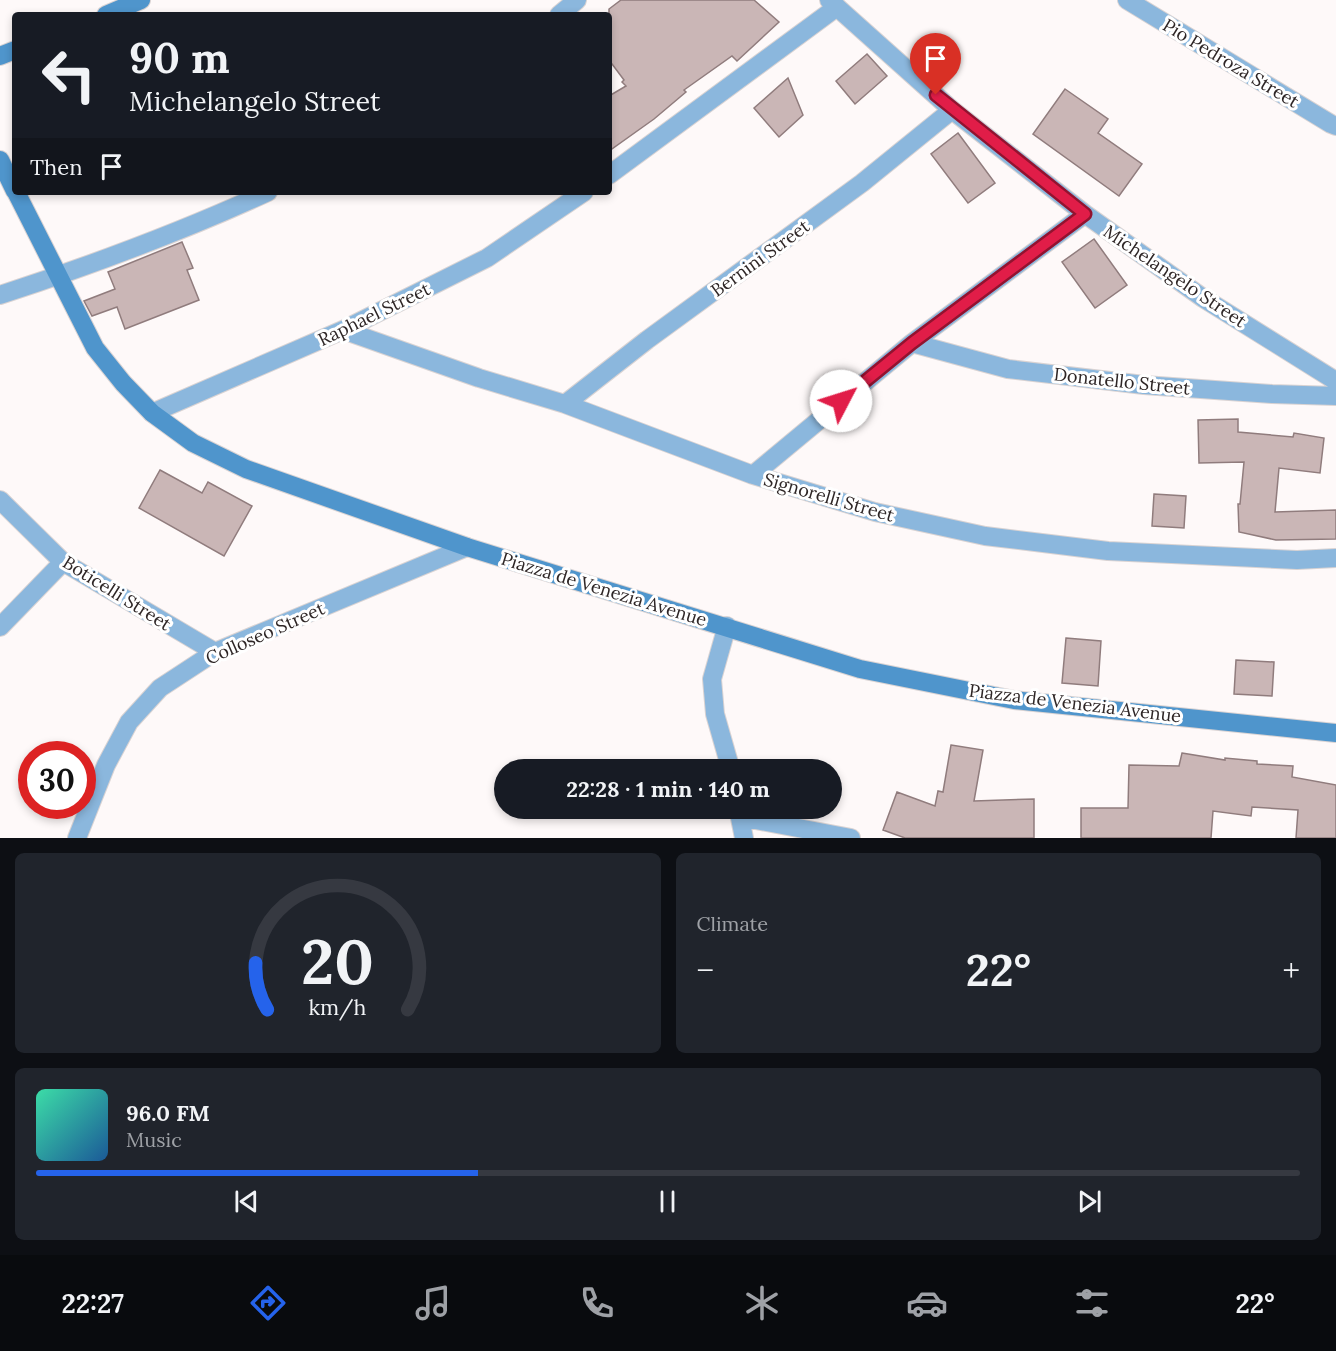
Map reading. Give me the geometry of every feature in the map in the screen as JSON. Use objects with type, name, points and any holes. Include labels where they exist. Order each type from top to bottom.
[{"type":"street","points":[[113,12],[141,0]]},
{"type":"street","points":[[563,12],[578,0]]},
{"type":"street","name":"Pio Pedroza Street","points":[[1126,0],[1336,126]]},
{"type":"street","points":[[612,173],[833,3]]},
{"type":"street","name":"Michelangelo Street","points":[[833,3],[952,110],[1085,214],[1203,298],[1336,381]]},
{"type":"street","name":"Bernini Street","points":[[565,404],[647,340],[862,183],[952,110]]},
{"type":"street","name":"Piazza de Venezia Avenue","points":[[0,160],[12,185]]},
{"type":"street","name":"Piazza de Venezia Avenue","points":[[17,195],[95,348],[123,383],[152,413],[193,443],[246,469],[467,547],[860,669],[1014,700],[1336,733]]},
{"type":"street","points":[[0,295],[194,226],[261,195]]},
{"type":"street","name":"Raphael Street","points":[[152,413],[344,330],[487,258],[580,195]]},
{"type":"street","points":[[753,475],[912,343],[1085,214]]},
{"type":"street","name":"Signorelli Street","points":[[344,330],[479,378],[565,404],[753,475],[875,512],[985,536],[1108,550],[1297,560],[1336,558]]},
{"type":"street","name":"Donatello Street","points":[[912,343],[1008,369],[1144,385],[1336,396]]},
{"type":"street","name":"Boticelli Street","points":[[0,500],[63,562],[215,652]]},
{"type":"street","name":"Colloseo Street","points":[[77,838],[106,765],[129,722],[160,688],[215,652],[467,547]]},
{"type":"street","points":[[0,627],[63,562]]},
{"type":"street","points":[[727,627],[712,679],[715,714],[727,759]]},
{"type":"street","points":[[740,819],[744,838]]},
{"type":"street","points":[[766,819],[851,838]]},
{"type":"building","points":[[621,0],[754,0],[779,22],[737,61],[732,56],[684,90],[686,92],[654,119],[612,149],[612,94],[626,86],[612,64],[612,12],[609,12],[609,9]]},
{"type":"building","points":[[867,54],[887,76],[855,104],[836,81]]},
{"type":"building","points":[[788,78],[803,115],[779,137],[754,108]]},
{"type":"building","points":[[1065,89],[1108,119],[1098,133],[1142,164],[1119,196],[1033,134]]},
{"type":"building","points":[[958,133],[995,183],[968,203],[931,154]]},
{"type":"building","points":[[1094,239],[1127,285],[1095,308],[1062,262]]},
{"type":"building","points":[[182,242],[193,268],[187,270],[199,300],[125,329],[117,307],[92,316],[84,301],[115,289],[108,272]]},
{"type":"building","points":[[1238,419],[1238,432],[1293,437],[1294,433],[1324,438],[1320,473],[1279,468],[1275,512],[1336,510],[1336,539],[1276,540],[1239,532],[1238,504],[1240,504],[1244,462],[1199,463],[1198,420]]},
{"type":"building","points":[[160,470],[202,493],[208,482],[252,506],[224,556],[139,508]]},
{"type":"building","points":[[1154,494],[1186,496],[1184,528],[1152,526]]},
{"type":"building","points":[[1066,638],[1101,641],[1098,686],[1062,683]]},
{"type":"building","points":[[1236,660],[1274,662],[1272,696],[1234,694]]},
{"type":"building","points":[[951,745],[983,750],[974,801],[1034,799],[1034,838],[905,838],[883,830],[897,792],[935,806],[938,791],[943,792]]},
{"type":"building","points":[[1182,753],[1225,760],[1225,758],[1257,761],[1257,764],[1293,766],[1292,777],[1336,785],[1336,838],[1296,838],[1298,810],[1252,807],[1251,816],[1213,811],[1211,838],[1081,838],[1081,808],[1128,808],[1129,765],[1179,766]]},
{"type":"route","points":[[841,401],[912,343],[1085,214],[936,95]]}]
